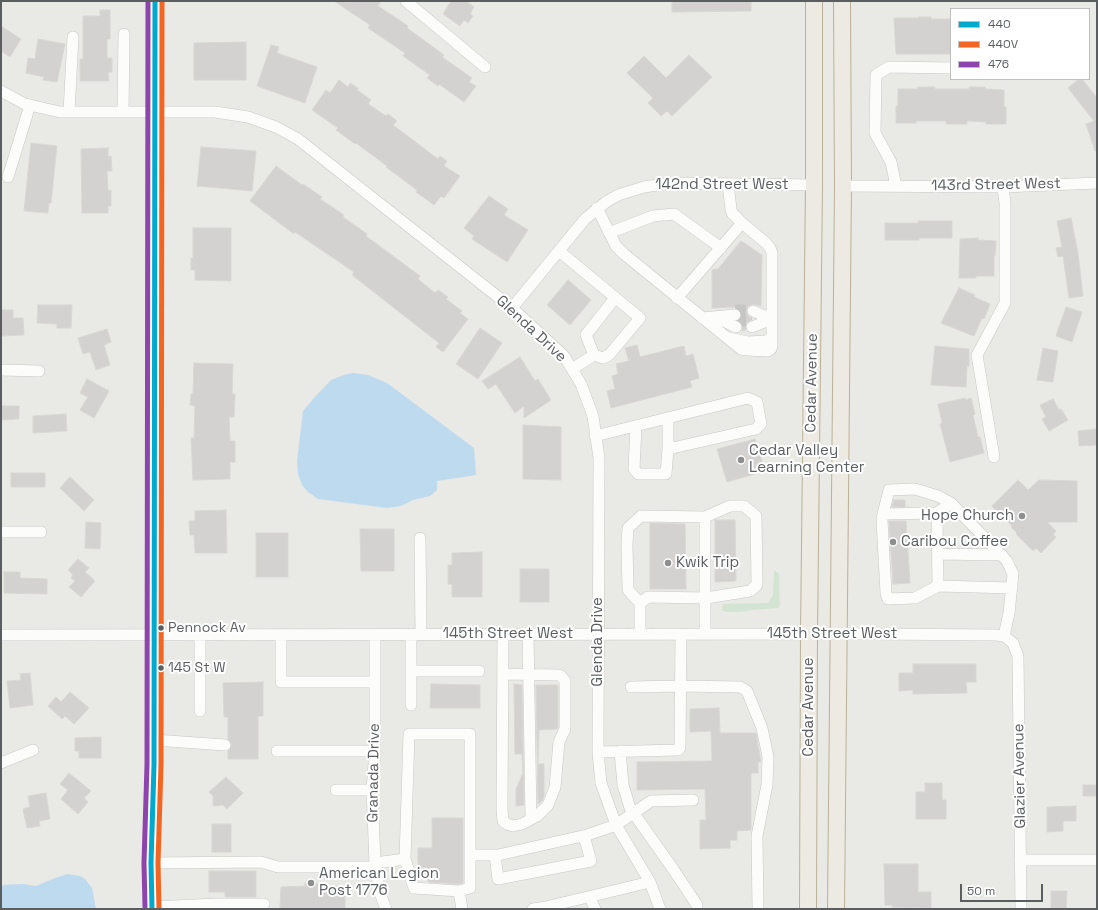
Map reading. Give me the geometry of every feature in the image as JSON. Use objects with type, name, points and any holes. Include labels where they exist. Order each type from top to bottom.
[{"type":"highway","name":"Cedar Avenue","points":[[808,909],[809,635],[814,185],[814,1]]},
{"type":"highway","name":"Cedar Avenue","points":[[836,909],[842,186],[842,1]]},
{"type":"street","points":[[155,1],[154,740],[151,863],[152,908],[217,904],[264,904]]},
{"type":"street","points":[[406,1],[485,67]]},
{"type":"street","points":[[123,112],[124,34]]},
{"type":"street","points":[[69,112],[73,37]]},
{"type":"street","points":[[896,186],[891,162],[875,133],[876,75],[889,67],[950,68]]},
{"type":"street","name":"Glenda Drive","points":[[1,91],[25,104],[60,112],[216,112],[248,117],[276,127],[298,139],[512,308],[564,356],[581,384],[593,416],[598,458],[598,752],[601,783],[616,825],[650,882],[660,909]]},
{"type":"street","points":[[8,177],[30,105]]},
{"type":"street","name":"142nd Street West","points":[[512,308],[576,229],[597,208],[618,195],[644,186],[671,183],[814,185]]},
{"type":"street","name":"143rd Street West","points":[[842,186],[1003,187],[1097,183]]},
{"type":"street","points":[[597,208],[619,250],[741,349],[768,351],[771,349],[772,338],[772,253],[766,243],[732,213],[728,184]]},
{"type":"street","points":[[994,457],[977,355],[1005,303],[1005,203],[1003,187]]},
{"type":"street","points":[[609,233],[639,220],[653,216],[674,214],[721,248]]},
{"type":"street","points":[[677,298],[742,223]]},
{"type":"street","points":[[559,251],[640,318],[608,355],[603,358],[594,355],[586,335],[615,298]]},
{"type":"street","points":[[702,318],[718,318],[735,318],[718,318]]},
{"type":"street","points":[[752,319],[772,320]]},
{"type":"street","points":[[727,338],[748,334],[765,334],[772,338]]},
{"type":"street","points":[[572,369],[594,355]]},
{"type":"street","points":[[1,370],[39,370]]},
{"type":"street","points":[[595,436],[748,398],[757,402],[761,424],[756,429],[668,449]]},
{"type":"street","points":[[636,426],[634,469],[638,474],[666,474],[668,418]]},
{"type":"street","points":[[1004,636],[1009,613],[1012,588],[1013,574],[1008,561],[951,503],[938,496],[915,489],[889,490],[882,520],[886,593],[888,599],[916,598],[938,586],[1012,588]]},
{"type":"street","points":[[883,514],[937,513],[951,503]]},
{"type":"street","points":[[640,603],[648,597],[706,598],[750,591],[757,585],[756,516],[744,506],[730,506],[705,517],[641,516],[628,528],[628,590],[640,603],[640,634]]},
{"type":"street","points":[[937,513],[938,586]]},
{"type":"street","points":[[705,517],[705,634]]},
{"type":"street","points":[[1,532],[41,532]]},
{"type":"street","points":[[411,705],[411,671],[416,634],[420,538]]},
{"type":"street","points":[[938,554],[1002,556]]},
{"type":"street","points":[[503,634],[503,674],[503,821],[514,826],[522,824],[537,816],[548,804],[555,787],[559,742],[565,729],[565,681],[562,676],[558,675],[503,674]]},
{"type":"street","points":[[528,634],[532,819]]},
{"type":"street","name":"145th Street West","points":[[1,635],[838,634],[1004,636]]},
{"type":"street","points":[[200,635],[200,711]]},
{"type":"street","points":[[281,635],[281,682],[375,682]]},
{"type":"street","name":"Granada Drive","points":[[375,635],[375,751],[372,790],[375,865],[380,893],[386,909]]},
{"type":"street","points":[[598,752],[678,750],[680,748],[681,635]]},
{"type":"street","name":"Glazier Avenue","points":[[1004,636],[1013,643],[1018,656],[1020,909]]},
{"type":"street","points":[[411,671],[479,671]]},
{"type":"street","points":[[631,687],[680,686],[740,688],[747,691],[762,728],[768,757],[767,785],[757,836],[758,909]]},
{"type":"street","points":[[409,734],[470,734],[470,888],[459,891],[414,888],[405,859],[409,734]]},
{"type":"street","points":[[154,740],[225,745]]},
{"type":"street","points":[[1,762],[33,750]]},
{"type":"street","points":[[278,751],[375,751]]},
{"type":"street","points":[[620,751],[623,785],[630,808],[697,905],[697,909]]},
{"type":"street","points":[[336,790],[372,790]]},
{"type":"street","points":[[470,855],[495,855],[584,836],[616,825],[651,801],[693,800]]},
{"type":"street","points":[[495,855],[498,879],[591,861],[584,836]]},
{"type":"street","points":[[151,863],[261,862],[278,867],[375,865],[405,859]]},
{"type":"street","points":[[1020,860],[1097,860]]},
{"type":"street","points":[[533,909],[650,882]]},
{"type":"street","points":[[459,891],[462,909]]},
{"type":"street","points":[[590,897],[595,909]]},
{"type":"green space","points":[[774,571],[779,574],[780,606],[778,608],[740,612],[725,612],[722,610],[723,604],[768,603],[773,595]]},
{"type":"water","points":[[353,373],[368,375],[387,383],[474,448],[476,475],[437,481],[437,490],[430,496],[413,500],[401,506],[387,508],[318,499],[308,492],[302,485],[298,474],[297,461],[303,411],[331,380]]},
{"type":"water","points":[[67,874],[80,876],[85,879],[92,888],[96,909],[1,909],[1,887],[3,885],[23,884],[36,886]]},
{"type":"building","points":[[334,1],[381,1],[378,6],[408,26],[407,28],[444,55],[442,57],[472,78],[469,82],[476,86],[464,102],[439,84],[438,86],[427,78],[430,75],[403,56],[405,53],[368,28],[370,25]]},
{"type":"building","points":[[451,1],[466,1],[474,7],[470,14],[473,16],[468,23],[464,20],[460,26],[443,14]]},
{"type":"building","points":[[672,1],[751,1],[751,11],[672,12]]},
{"type":"building","points":[[100,10],[110,10],[110,39],[107,39],[107,58],[112,58],[112,72],[108,72],[109,81],[80,81],[80,59],[83,59],[83,16],[100,16]]},
{"type":"building","points":[[931,17],[931,19],[950,19],[950,54],[896,54],[894,18]]},
{"type":"building","points":[[1,26],[21,39],[10,57],[1,51]]},
{"type":"building","points":[[38,39],[65,44],[57,82],[43,80],[44,77],[26,73],[28,58],[35,59]]},
{"type":"building","points":[[246,42],[246,80],[194,80],[194,43]]},
{"type":"building","points":[[271,45],[279,47],[277,53],[317,67],[305,103],[257,86]]},
{"type":"building","points":[[689,55],[712,77],[672,116],[667,111],[661,116],[648,103],[653,98],[627,73],[644,56],[666,78]]},
{"type":"building","points":[[339,80],[348,87],[350,83],[358,88],[357,90],[371,100],[368,104],[386,116],[388,114],[397,121],[393,125],[438,159],[440,156],[447,161],[444,166],[460,176],[444,198],[441,196],[434,205],[416,192],[417,190],[386,167],[387,166],[336,130],[338,128],[312,110],[326,90],[330,93]]},
{"type":"building","points":[[1078,80],[1083,80],[1097,98],[1097,151],[1095,151],[1086,124],[1094,121],[1068,88]]},
{"type":"building","points":[[918,87],[935,87],[935,89],[969,89],[969,87],[985,87],[985,89],[1004,90],[1006,124],[986,124],[986,122],[967,121],[967,124],[946,124],[946,121],[896,123],[898,89],[918,89]]},
{"type":"building","points":[[31,143],[57,146],[51,203],[49,203],[48,213],[24,211]]},
{"type":"building","points":[[201,147],[256,151],[252,191],[197,186]]},
{"type":"building","points":[[108,148],[108,156],[111,156],[112,171],[107,171],[108,191],[111,190],[111,206],[108,206],[108,213],[82,213],[81,149]]},
{"type":"building","points":[[276,166],[302,185],[303,184],[322,197],[320,199],[344,215],[343,217],[367,234],[366,236],[420,276],[418,279],[435,293],[438,290],[448,297],[446,299],[462,311],[460,313],[468,319],[443,352],[436,347],[439,343],[352,275],[354,272],[295,232],[294,234],[250,201]]},
{"type":"building","points":[[489,196],[508,209],[504,215],[528,230],[507,262],[472,239],[474,236],[464,228]]},
{"type":"building","points":[[1071,218],[1078,253],[1083,296],[1069,298],[1063,256],[1058,257],[1056,248],[1062,247],[1057,221]]},
{"type":"building","points":[[918,221],[952,221],[952,238],[885,240],[885,223],[918,223]]},
{"type":"building","points":[[193,228],[231,228],[231,281],[195,280],[195,270],[191,270],[191,258],[193,258]]},
{"type":"building","points":[[978,238],[978,240],[996,241],[994,276],[959,278],[960,239]]},
{"type":"building","points":[[741,241],[762,255],[761,306],[753,304],[748,306],[746,312],[752,319],[746,323],[746,330],[742,331],[743,326],[739,321],[742,314],[738,309],[735,307],[712,308],[712,270],[718,269]]},
{"type":"building","points":[[568,280],[591,300],[570,325],[547,305]]},
{"type":"building","points":[[959,288],[990,304],[984,319],[982,318],[974,336],[941,323]]},
{"type":"building","points":[[38,305],[72,305],[71,328],[57,328],[57,324],[37,323]]},
{"type":"building","points":[[1066,307],[1082,312],[1072,342],[1056,336]]},
{"type":"building","points":[[1,310],[13,310],[13,318],[23,318],[24,335],[1,336]]},
{"type":"building","points":[[480,328],[502,343],[478,379],[456,364]]},
{"type":"building","points":[[107,329],[111,342],[104,345],[110,365],[96,370],[90,352],[83,354],[78,338]]},
{"type":"building","points":[[637,345],[640,357],[684,346],[686,356],[693,354],[699,378],[690,381],[692,387],[611,408],[607,391],[615,389],[612,376],[618,374],[616,364],[629,361],[625,348]]},
{"type":"building","points":[[935,346],[969,349],[969,366],[967,366],[966,387],[931,385]]},
{"type":"building","points":[[1043,348],[1058,351],[1053,382],[1037,380]]},
{"type":"building","points":[[520,357],[535,381],[538,379],[551,400],[524,418],[524,406],[515,413],[496,384],[488,389],[482,381]]},
{"type":"building","points":[[194,363],[233,364],[232,394],[235,394],[234,417],[229,417],[230,441],[235,441],[235,462],[230,462],[230,479],[193,480],[191,438],[194,438],[195,406],[190,405],[191,394],[193,394]]},
{"type":"building","points":[[87,379],[109,391],[94,418],[80,410],[88,397],[80,393]]},
{"type":"building","points":[[965,398],[965,400],[971,398],[978,437],[980,437],[984,453],[950,462],[940,424],[942,423],[938,404]]},
{"type":"building","points":[[1053,399],[1059,410],[1061,409],[1068,420],[1049,431],[1042,419],[1046,417],[1040,405]]},
{"type":"building","points":[[1,406],[19,406],[19,419],[1,420]]},
{"type":"building","points":[[66,414],[67,431],[33,433],[33,416]]},
{"type":"building","points":[[523,425],[561,427],[561,480],[523,479]]},
{"type":"building","points":[[1097,429],[1097,445],[1079,446],[1078,431]]},
{"type":"building","name":"Cedar Valley Learning Center","points":[[755,439],[765,471],[727,482],[717,449]]},
{"type":"building","points":[[11,473],[45,473],[45,487],[11,487]]},
{"type":"building","points":[[70,477],[94,500],[84,511],[60,488]]},
{"type":"building","name":"Hope Church","points":[[1018,480],[1028,490],[1039,480],[1077,481],[1077,522],[1047,522],[1056,531],[1053,535],[1056,537],[1041,553],[1036,548],[1033,551],[1016,534],[1017,533],[1011,527],[1012,526],[992,506]]},
{"type":"building","points":[[894,500],[905,500],[905,507],[892,507]]},
{"type":"building","points":[[226,510],[227,553],[195,553],[194,535],[190,535],[189,521],[195,521],[195,511]]},
{"type":"building","name":"Kwik Trip","points":[[715,520],[735,520],[736,581],[715,582]]},
{"type":"building","points":[[889,521],[906,521],[910,583],[893,584]]},
{"type":"building","points":[[86,522],[101,523],[100,549],[85,548]]},
{"type":"building","name":"Kwik Trip","points":[[650,523],[685,524],[686,589],[650,589]]},
{"type":"building","points":[[360,529],[394,529],[394,571],[361,571]]},
{"type":"building","points":[[256,533],[288,533],[288,577],[256,577]]},
{"type":"building","points":[[482,552],[482,597],[452,597],[452,584],[448,584],[448,565],[452,565],[452,553]]},
{"type":"building","points":[[78,559],[89,568],[85,572],[95,581],[81,597],[69,587],[75,581],[71,578],[73,575],[68,570]]},
{"type":"building","points":[[520,569],[549,569],[549,602],[520,602]]},
{"type":"building","points":[[4,572],[20,572],[20,578],[47,579],[47,594],[4,593]]},
{"type":"building","points":[[913,664],[976,664],[976,682],[966,682],[967,693],[913,694],[913,690],[899,691],[899,673],[913,673]]},
{"type":"building","points":[[30,673],[33,705],[10,708],[7,681],[21,680],[20,674]]},
{"type":"building","points":[[263,682],[263,716],[258,716],[258,759],[228,759],[228,751],[232,745],[228,739],[228,717],[224,717],[223,683]]},
{"type":"building","points":[[431,684],[480,685],[480,708],[430,708]]},
{"type":"building","points":[[514,684],[522,685],[524,805],[516,806],[516,789],[523,773],[522,754],[515,754]]},
{"type":"building","points":[[536,685],[558,685],[558,727],[557,729],[539,730],[538,764],[544,764],[544,796],[542,801],[538,804]]},
{"type":"building","points":[[70,692],[89,708],[74,724],[65,716],[62,719],[48,706],[56,697],[61,702]]},
{"type":"building","points":[[719,708],[720,733],[756,733],[761,762],[758,762],[758,773],[751,773],[751,830],[737,831],[737,840],[730,840],[730,848],[700,849],[700,820],[706,820],[705,789],[637,790],[637,762],[712,761],[711,731],[690,732],[690,709]]},
{"type":"building","points":[[101,737],[101,758],[79,758],[79,751],[75,751],[75,738]]},
{"type":"building","points":[[69,773],[91,791],[84,798],[88,802],[78,814],[61,799],[68,790],[60,784]]},
{"type":"building","points":[[226,777],[243,793],[227,809],[223,805],[213,806],[213,796],[209,792]]},
{"type":"building","points":[[925,783],[942,783],[942,800],[946,800],[946,819],[916,819],[916,792],[925,792]]},
{"type":"building","points":[[1083,785],[1096,785],[1096,796],[1083,796]]},
{"type":"building","points":[[46,793],[50,819],[39,821],[40,826],[27,828],[23,809],[30,807],[28,796]]},
{"type":"building","points":[[1076,806],[1076,821],[1063,821],[1063,831],[1047,832],[1047,807]]},
{"type":"building","points":[[432,818],[463,818],[463,883],[429,882],[421,875],[418,862],[418,848],[432,848]]},
{"type":"building","points":[[212,824],[231,824],[231,852],[212,852]]},
{"type":"building","points":[[884,864],[918,864],[918,892],[931,892],[931,908],[892,907],[892,905],[885,905]]},
{"type":"building","points":[[209,871],[256,871],[256,897],[225,897],[225,892],[209,892]]},
{"type":"building","points":[[305,883],[318,883],[318,886],[345,886],[345,909],[280,909],[281,887],[305,886]]},
{"type":"building","points":[[1051,891],[1067,891],[1066,909],[1051,909]]},
{"type":"tunnel","points":[[735,310],[753,311]]},
{"type":"tunnel","points":[[735,321],[752,321]]},
{"type":"transit line","name":"476","points":[[145,907],[144,863],[147,765],[148,1]]},
{"type":"transit line","name":"440","points":[[152,909],[151,863],[154,765],[155,1]]},
{"type":"transit line","name":"440V","points":[[159,909],[158,863],[161,765],[162,1]]},
{"type":"place","name":"Cedar Valley Learning Center","points":[[741,460]]},
{"type":"place","name":"Hope Church","points":[[1022,516]]},
{"type":"place","name":"Caribou Coffee","points":[[893,542]]},
{"type":"place","name":"Kwik Trip","points":[[668,563]]},
{"type":"place","name":"Pennock Av","points":[[161,628]]},
{"type":"place","name":"145 St W","points":[[161,668]]},
{"type":"place","name":"American Legion Post 1776","points":[[311,883]]}]
